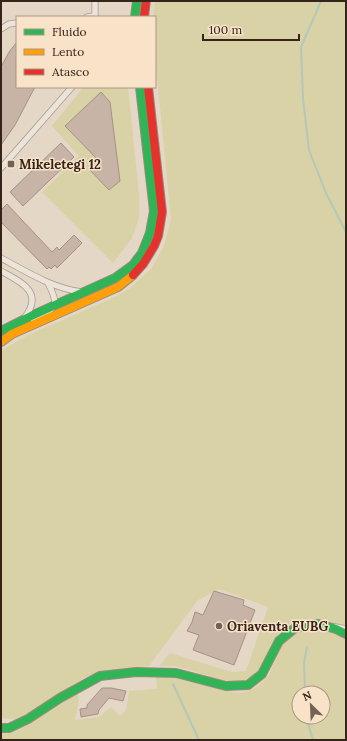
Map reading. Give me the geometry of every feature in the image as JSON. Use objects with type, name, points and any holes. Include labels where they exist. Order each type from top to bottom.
[{"type":"main road","points":[[135,16],[137,1]]},
{"type":"main road","points":[[144,16],[146,1]]},
{"type":"main road","points":[[1,331],[24,318],[116,278],[133,265],[144,250],[151,229],[154,211],[140,88]]},
{"type":"main road","points":[[1,342],[12,334],[118,287],[133,277],[153,251],[160,230],[162,212],[148,88]]},
{"type":"main road","points":[[1,728],[9,728],[28,719],[60,698],[100,676],[136,672],[176,673],[226,686],[248,685],[262,674],[279,641],[295,628],[318,624],[336,629],[346,634]]},
{"type":"street","points":[[95,1],[95,16]]},
{"type":"street","points":[[1,29],[9,24],[16,23]]},
{"type":"street","points":[[1,168],[71,88]]},
{"type":"street","points":[[1,258],[48,283],[61,288],[84,292]]},
{"type":"street","points":[[1,271],[21,283],[30,292],[32,306],[24,318]]},
{"type":"street","points":[[27,328],[55,305],[56,300],[48,283]]},
{"type":"street","points":[[318,624],[346,629]]},
{"type":"shaded area","points":[[155,1],[346,1],[346,740],[1,740],[1,732],[8,732],[19,727],[13,719],[1,718],[1,351],[26,336],[117,296],[129,289],[151,269],[164,246],[171,219],[156,65],[156,16],[153,16]],"holes":[[[219,589],[268,607],[246,671],[232,672],[170,653],[159,666],[175,666],[218,679],[236,681],[244,680],[251,677],[260,668],[278,634],[285,626],[297,619],[302,630],[283,642],[269,675],[256,688],[239,693],[185,681],[171,676],[156,677],[157,689],[129,691],[126,710],[120,716],[111,707],[99,717],[75,720],[79,700],[77,691],[54,698],[91,675],[149,666],[198,600]]]},
{"type":"shaded area","points":[[83,88],[128,88],[139,195],[139,218],[132,238],[113,263],[42,192],[79,156],[52,126]]},
{"type":"building","points":[[16,43],[16,88],[34,88],[15,125],[1,145],[1,67],[9,52]]},
{"type":"building","points":[[101,92],[110,102],[120,181],[109,190],[89,169],[98,160],[65,126]]},
{"type":"building","points":[[61,143],[74,157],[23,206],[10,192]]},
{"type":"building","points":[[7,204],[52,252],[57,247],[59,250],[74,235],[82,243],[57,268],[55,265],[51,269],[49,267],[47,269],[1,222],[1,210]]},
{"type":"building","name":"Oriaventa EUBG","points":[[214,591],[244,600],[243,605],[255,610],[234,665],[193,650],[199,635],[187,631],[195,612],[203,615]]},
{"type":"building","points":[[102,688],[126,691],[123,701],[109,698],[99,710],[98,714],[81,717],[80,709],[87,708],[87,705]]},
{"type":"waterway","points":[[321,1],[301,47],[303,99],[309,150],[326,193],[346,232]]},
{"type":"waterway","points":[[305,685],[304,663],[307,647]]},
{"type":"waterway","points":[[173,684],[199,740]]},
{"type":"waterway","points":[[308,725],[313,740]]},
{"type":"traffic: fast","points":[[135,16],[137,1]]},
{"type":"traffic: fast","points":[[1,331],[115,278],[133,265],[142,253],[150,233],[154,211],[140,88]]},
{"type":"traffic: fast","points":[[1,728],[9,728],[28,719],[60,698],[100,676],[136,672],[176,673],[226,686],[248,685],[262,674],[279,641],[295,628],[318,624],[336,629],[346,634]]},
{"type":"traffic: slow","points":[[1,342],[12,334],[118,287],[133,275]]},
{"type":"traffic: jam","points":[[144,16],[146,1]]},
{"type":"traffic: jam","points":[[133,275],[143,264],[154,246],[158,236],[162,212],[148,88]]},
{"type":"place","name":"Mikeletegi 12","points":[[11,164]]},
{"type":"place","name":"Oriaventa EUBG","points":[[219,626]]}]
